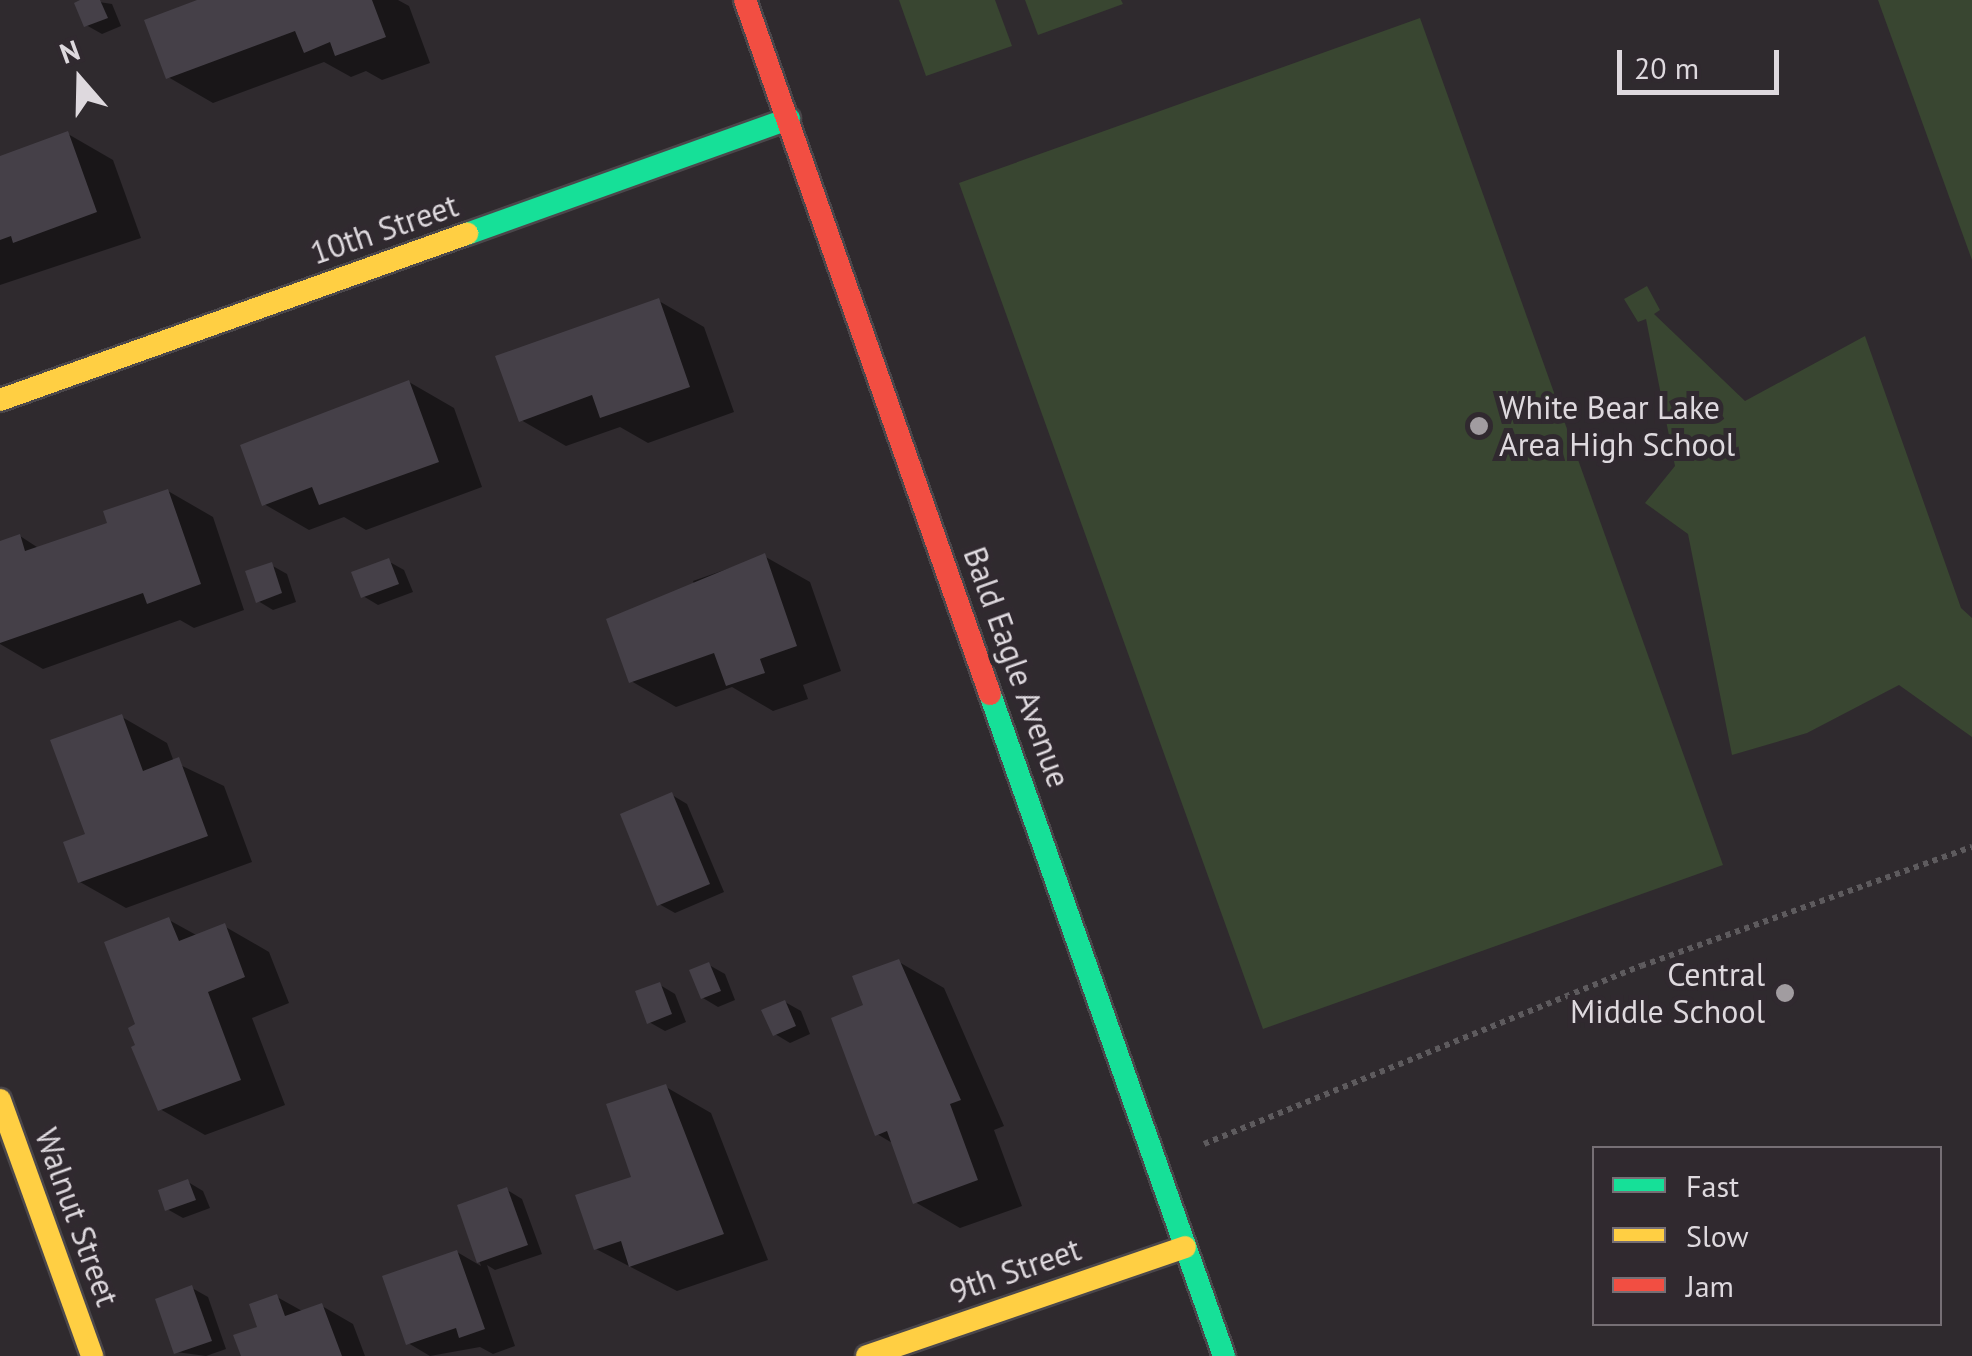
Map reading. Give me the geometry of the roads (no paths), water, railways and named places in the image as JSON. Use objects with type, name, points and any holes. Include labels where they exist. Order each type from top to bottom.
[{"type":"street","name":"Bald Eagle Avenue","points":[[746,0],[1224,1356]]},
{"type":"street","name":"10th Street","points":[[0,400],[789,119]]},
{"type":"street","name":"Walnut Street","points":[[0,1100],[92,1356]]},
{"type":"street","name":"9th Street","points":[[867,1356],[1185,1247]]},
{"type":"place","name":"White Bear Lake Area High School","points":[[1479,426]]},
{"type":"place","name":"Central Middle School","points":[[1785,993]]}]
